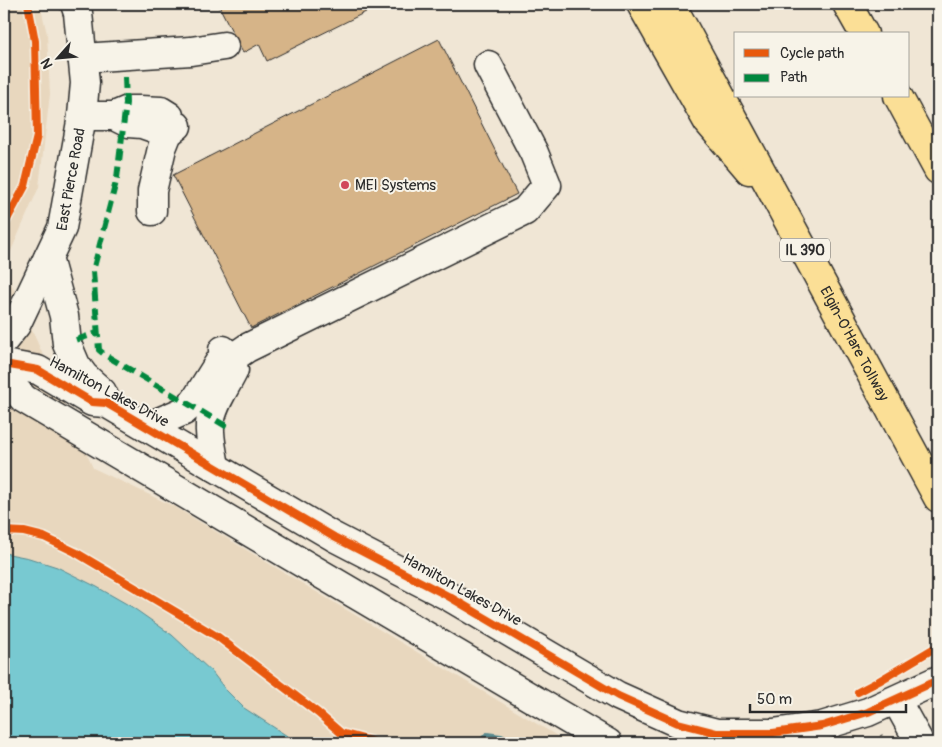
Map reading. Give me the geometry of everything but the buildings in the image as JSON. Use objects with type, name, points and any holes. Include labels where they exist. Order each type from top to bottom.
[{"type":"highway","points":[[641,4],[708,122],[784,210]]},
{"type":"highway","name":"Elgin-O'Hare Tollway","points":[[671,4],[938,498]]},
{"type":"highway","points":[[847,4],[863,32]]},
{"type":"highway","points":[[899,98],[938,170]]},
{"type":"street","name":"East Pierce Road","points":[[4,340],[16,325],[62,228],[82,116],[85,83],[78,13],[75,4]]},
{"type":"street","points":[[82,58],[191,51],[224,46]]},
{"type":"street","points":[[147,427],[184,411],[196,401],[220,361],[227,355],[247,348],[525,211],[547,185],[534,154],[488,65]]},
{"type":"street","points":[[82,116],[114,116],[128,110],[161,111],[168,116],[172,130],[162,148],[152,191],[152,211]]},
{"type":"street","points":[[48,258],[64,316],[68,344],[80,370],[102,392],[106,403]]},
{"type":"street","points":[[215,467],[211,446],[210,423],[216,404],[234,370],[227,355]]},
{"type":"street","name":"Hamilton Lakes Drive","points":[[4,364],[38,370],[92,402],[106,403],[334,537],[448,596],[618,696],[678,724],[717,733],[773,733],[822,726],[868,712],[896,700],[935,689]]},
{"type":"street","points":[[4,378],[24,399],[608,743]]},
{"type":"street","points":[[896,700],[920,743],[938,733]]},
{"type":"path","points":[[881,735],[885,743]]},
{"type":"shaded area","points":[[4,4],[40,4],[47,34],[50,94],[39,187],[4,267]]},
{"type":"shaded area","points":[[4,267],[93,468],[173,506],[569,743],[4,743]]},
{"type":"water","points":[[4,553],[29,558],[57,567],[132,607],[172,635],[212,672],[225,689],[244,708],[298,743],[4,743]]},
{"type":"waterway","points":[[480,743],[487,735],[501,737],[512,743]]},
{"type":"marked path","points":[[125,77],[126,103],[117,178],[93,271],[99,350],[231,429]]},
{"type":"marked path","points":[[76,340],[97,333]]},
{"type":"cycle path","points":[[4,225],[25,186],[37,136],[35,41],[28,4]]},
{"type":"cycle path","points":[[4,364],[38,370],[92,402],[106,403],[334,537],[448,596],[618,696],[678,723],[717,733],[773,733],[822,726],[868,712],[938,680]]},
{"type":"cycle path","points":[[4,531],[24,532],[44,537],[75,552],[218,637],[318,713],[341,733],[379,743]]},
{"type":"cycle path","points":[[858,692],[938,646]]},
{"type":"place","name":"MEI Systems","points":[[345,185]]}]
